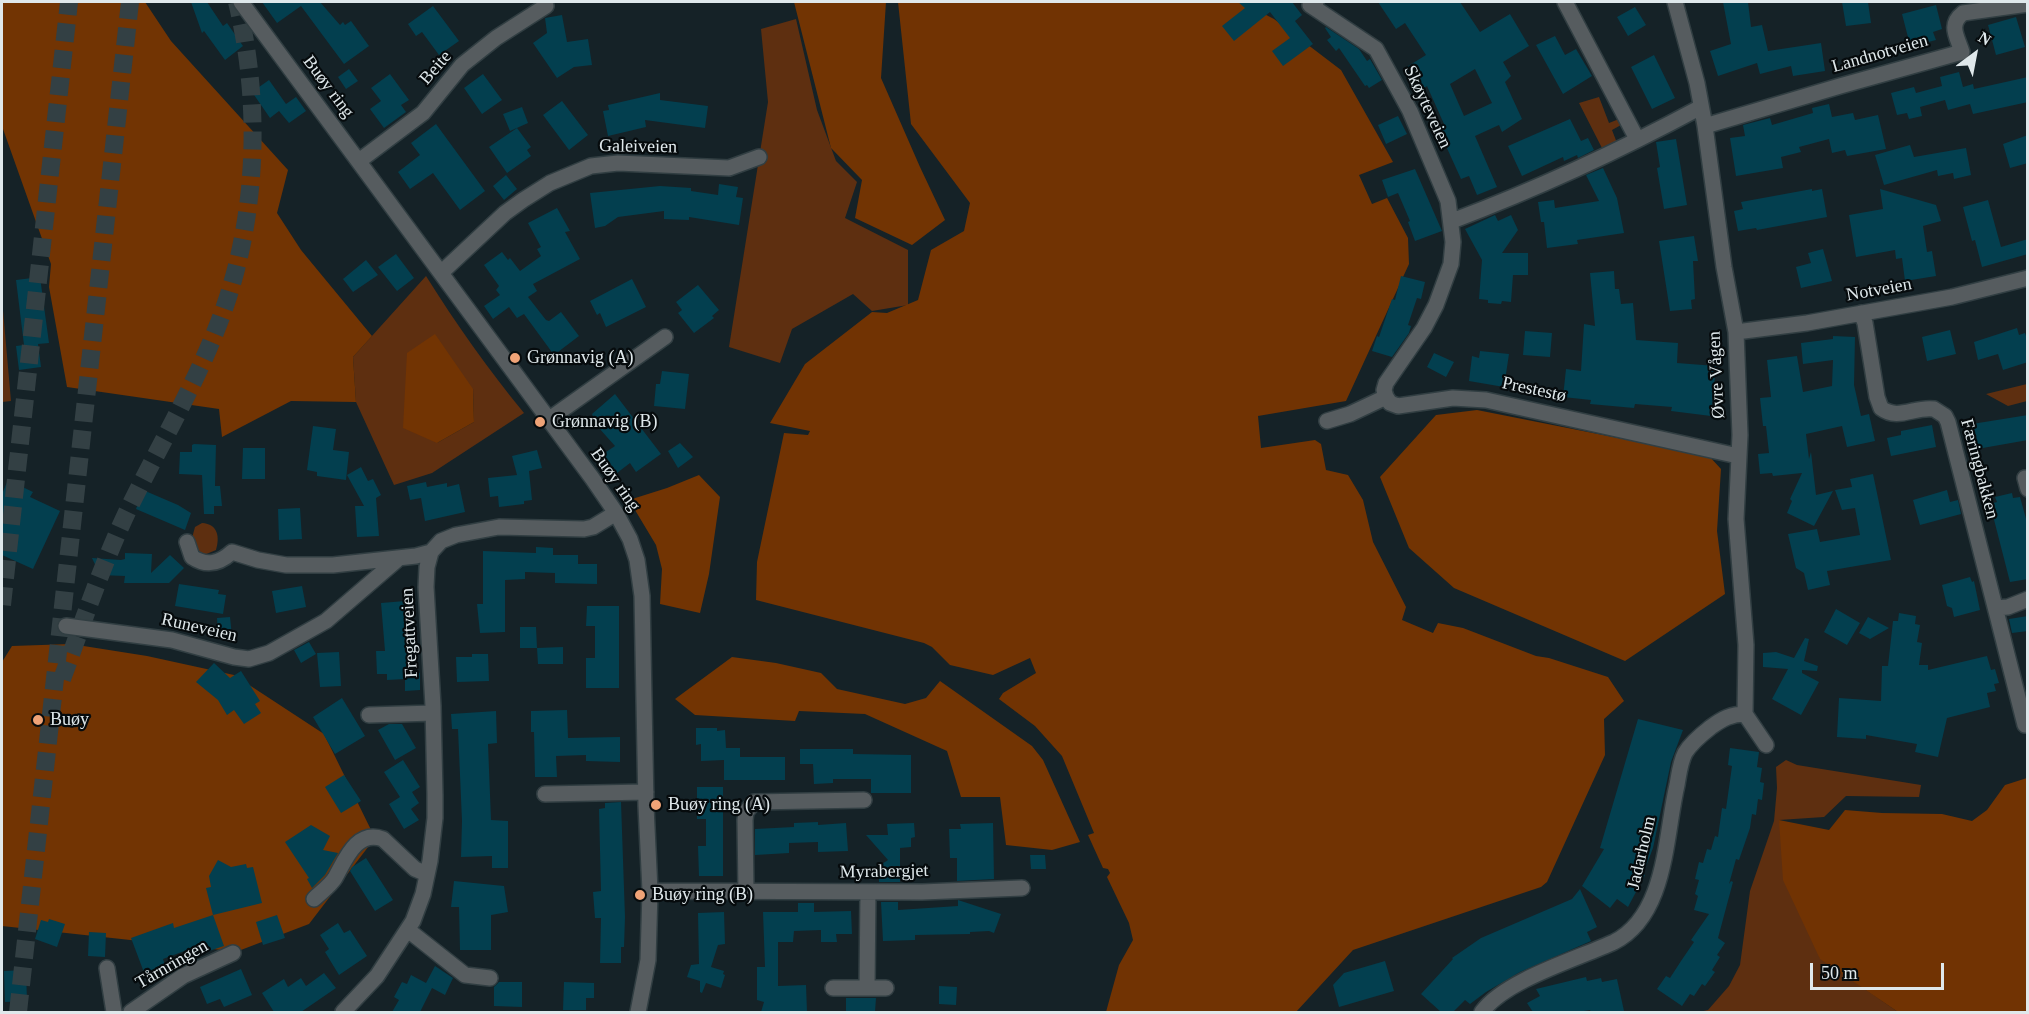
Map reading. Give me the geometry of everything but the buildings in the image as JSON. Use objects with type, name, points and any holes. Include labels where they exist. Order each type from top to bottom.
[{"type":"street","name":"Buøy ring","points":[[242,2],[442,272],[615,513],[630,539],[637,560],[642,596],[650,891],[648,960],[638,1012]]},
{"type":"street","name":"Skøyteveien","points":[[1316,2],[1310,5],[1376,49],[1410,111],[1448,201],[1452,221],[1453,242],[1448,273],[1436,306],[1424,328],[1386,383],[1384,390],[1386,397]]},
{"type":"street","points":[[1565,2],[1637,139]]},
{"type":"street","name":"Øvre Vågen","points":[[1675,2],[1687,42],[1705,126],[1724,267],[1736,332],[1740,435],[1737,540],[1746,645],[1744,714]]},
{"type":"street","name":"Landnotveien","points":[[1705,126],[1962,52],[1953,26],[1955,18],[1963,13],[2028,4]]},
{"type":"street","name":"Beite","points":[[358,161],[423,114],[462,65],[496,38],[546,6]]},
{"type":"street","points":[[1452,221],[1532,189],[1701,107]]},
{"type":"street","name":"Galeiveien","points":[[442,272],[504,213],[550,183],[591,166],[618,164],[729,168],[759,157]]},
{"type":"street","name":"Notveien","points":[[1736,332],[1861,314],[1959,296],[2028,278]]},
{"type":"street","name":"Færingbakken","points":[[1861,314],[1865,323],[1877,397],[1881,408],[1902,414],[1934,409],[1945,416],[1948,422],[1967,489],[1988,585],[2022,695],[2025,725]]},
{"type":"street","points":[[548,420],[664,337]]},
{"type":"street","points":[[1327,421],[1350,414],[1386,397]]},
{"type":"street","name":"Prestestø","points":[[1386,397],[1390,403],[1398,406],[1453,398],[1486,400],[1738,456]]},
{"type":"street","name":"Runeveien","points":[[187,542],[192,557],[212,564],[232,552],[286,565],[333,565],[399,559],[431,552],[441,541],[485,529],[516,526],[584,529],[593,527],[615,513]]},
{"type":"street","name":"Fregattveien","points":[[344,1012],[377,976],[408,930],[423,894],[427,874],[435,818],[433,713],[426,587],[427,567],[431,552]]},
{"type":"street","name":"Runeveien","points":[[66,626],[97,632],[172,640],[249,659],[269,653],[326,621],[399,559]]},
{"type":"street","points":[[1996,608],[2008,607],[2028,599]]},
{"type":"street","points":[[369,715],[433,713]]},
{"type":"street","points":[[1744,714],[1766,745]]},
{"type":"street","name":"Jadarholm","points":[[1482,1012],[1487,1005],[1510,988],[1614,942],[1626,936],[1636,926],[1653,897],[1685,753],[1695,741],[1720,720],[1731,715],[1744,714]]},
{"type":"street","points":[[545,794],[646,792]]},
{"type":"street","points":[[746,892],[745,820],[746,813],[754,802],[864,800]]},
{"type":"street","points":[[314,899],[334,880],[347,854],[360,841],[383,839],[415,869],[427,874]]},
{"type":"street","name":"Myrabergjet","points":[[650,891],[1022,888]]},
{"type":"street","points":[[867,988],[868,891]]},
{"type":"street","points":[[408,930],[465,975],[489,978]]},
{"type":"street","name":"Tårnringen","points":[[131,1012],[183,976],[233,953]]},
{"type":"street","name":"Tårnringen","points":[[107,968],[114,1012]]},
{"type":"street","points":[[833,988],[886,988]]},
{"type":"shaded area","points":[[2,2],[145,2],[171,41],[288,170],[277,213],[301,250],[372,336],[353,357],[356,402],[291,401],[222,437],[219,409],[67,387],[49,287],[51,264],[3,129]]},
{"type":"shaded area","points":[[794,2],[886,2],[881,78],[945,220],[912,245],[855,218],[862,180],[831,148]]},
{"type":"shaded area","points":[[898,2],[1241,2],[1274,19],[1341,70],[1393,162],[1359,175],[1372,204],[1387,198],[1408,238],[1409,264],[1346,401],[1258,416],[1261,448],[1315,440],[1321,444],[1326,470],[1348,475],[1363,500],[1373,542],[1406,607],[1402,620],[1433,633],[1438,623],[1463,628],[1536,656],[1608,677],[1624,701],[1604,719],[1605,755],[1547,882],[1541,887],[1353,950],[1296,1012],[1106,1012],[1119,965],[1133,940],[1129,923],[1107,877],[1110,873],[1108,869],[1103,868],[1088,835],[1094,833],[1062,756],[1035,726],[999,699],[1003,693],[1036,673],[1030,658],[993,675],[950,665],[932,647],[924,643],[756,600],[757,562],[784,433],[808,435],[810,431],[770,423],[805,364],[872,312],[887,313],[918,300],[931,250],[964,231],[970,203],[911,124]]},
{"type":"shaded area","points":[[796,19],[817,110],[836,161],[857,182],[845,218],[908,250],[908,305],[872,311],[853,294],[792,329],[780,363],[729,347],[768,102],[761,29]]},
{"type":"shaded area","points":[[1599,97],[1609,123],[1619,119],[1621,125],[1612,130],[1617,143],[1603,150],[1579,103]]},
{"type":"shaded area","points":[[426,276],[473,346],[524,413],[432,473],[394,485],[356,402],[353,357]],"holes":[[[473,389],[474,422],[437,443]]]},
{"type":"shaded area","points":[[2,299],[11,401],[2,402]]},
{"type":"shaded area","points":[[435,334],[473,389],[474,422],[437,443],[403,428],[407,353]]},
{"type":"shaded area","points":[[2027,384],[2027,401],[2008,406],[1986,394]]},
{"type":"shaded area","points":[[1477,410],[1709,456],[1721,469],[1717,531],[1725,594],[1625,661],[1454,588],[1409,548],[1380,477],[1436,415]]},
{"type":"shaded area","points":[[699,475],[720,497],[709,574],[700,613],[660,604],[662,569],[656,545],[629,500]]},
{"type":"shaded area","points":[[202,523],[212,526],[218,536],[216,550],[204,555],[197,553],[192,538],[195,527]]},
{"type":"shaded area","points":[[71,644],[147,656],[234,675],[324,734],[375,838],[309,924],[233,953],[2,926],[2,662],[12,646]]},
{"type":"shaded area","points":[[732,657],[776,663],[821,673],[837,689],[905,704],[926,698],[940,681],[1032,746],[1043,760],[1080,842],[1052,850],[1006,845],[1000,797],[961,797],[947,751],[865,714],[799,711],[795,721],[695,715],[675,699]]},
{"type":"shaded area","points":[[1786,760],[1797,765],[1921,785],[1919,797],[1846,796],[1824,817],[1779,820],[1820,958],[1898,1012],[1699,1012],[1708,1010],[1729,986],[1740,965],[1750,891],[1774,821],[1776,767]]},
{"type":"shaded area","points":[[2027,778],[2027,1012],[1898,1012],[1820,959],[1783,880],[1779,820],[1829,830],[1845,810],[1942,814],[1972,821],[1987,810],[2005,785]]},
{"type":"tunnel","points":[[2,605],[69,2]]},
{"type":"tunnel","points":[[18,1012],[130,2]]},
{"type":"tunnel","points":[[62,679],[119,531],[207,352],[228,297],[238,261],[250,187],[252,112],[250,75],[237,2]]},
{"type":"place","name":"Grønnavig (A)","points":[[515,358]]},
{"type":"place","name":"Grønnavig (B)","points":[[540,422]]},
{"type":"place","name":"Buøy","points":[[38,720]]},
{"type":"place","name":"Buøy ring (A)","points":[[656,805]]},
{"type":"place","name":"Buøy ring (B)","points":[[640,895]]}]
